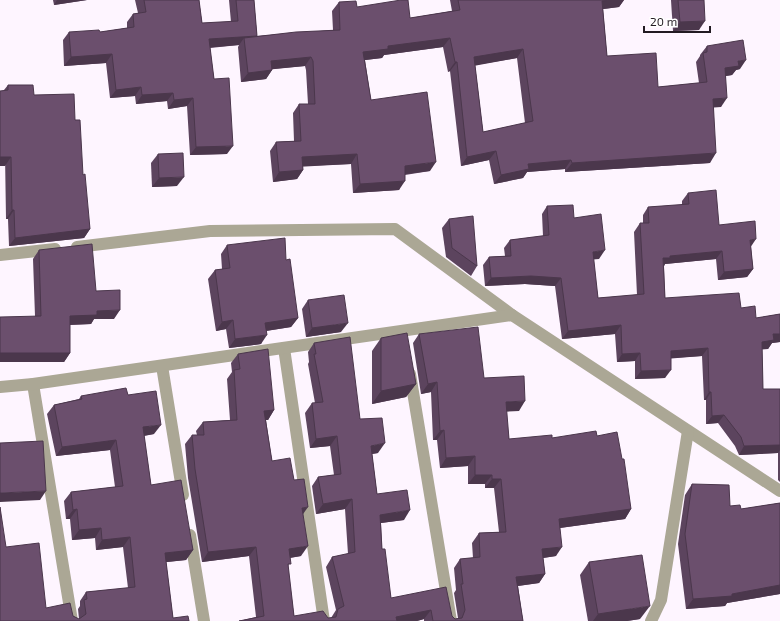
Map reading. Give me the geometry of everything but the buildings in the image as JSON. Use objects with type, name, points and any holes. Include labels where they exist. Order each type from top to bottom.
[{"type":"street","points":[[0,256],[210,231],[395,229],[512,315],[780,491]]},
{"type":"street","points":[[0,387],[34,384],[284,348],[403,335],[512,315]]},
{"type":"street","points":[[284,348],[324,621]]},
{"type":"street","points":[[408,362],[451,621]]},
{"type":"street","points":[[162,366],[185,505]]},
{"type":"street","points":[[34,384],[72,621]]},
{"type":"street","points":[[651,621],[661,600],[688,431]]},
{"type":"street","points":[[188,521],[204,621]]}]
